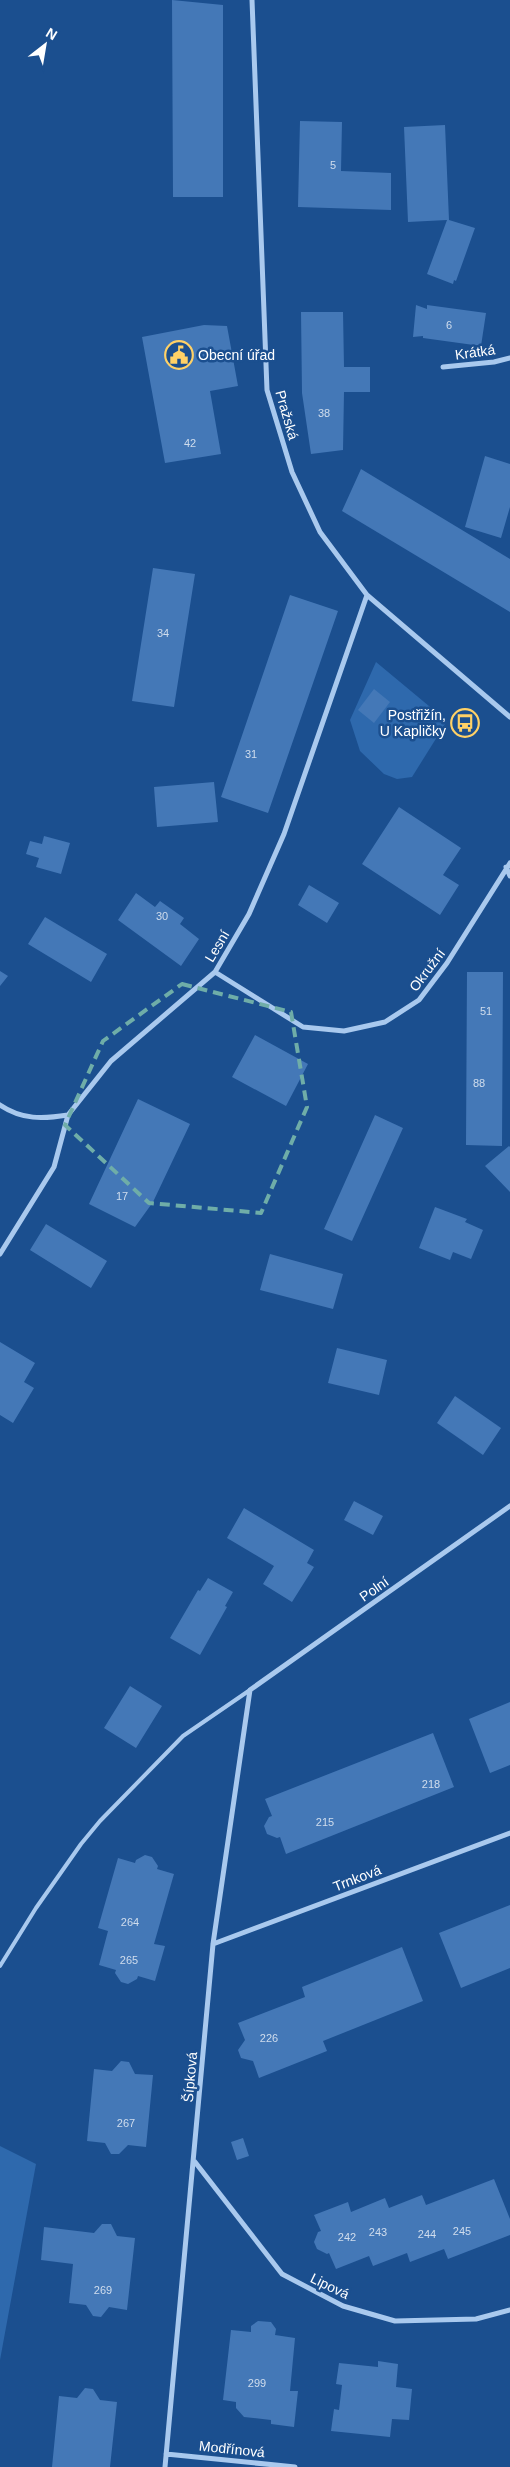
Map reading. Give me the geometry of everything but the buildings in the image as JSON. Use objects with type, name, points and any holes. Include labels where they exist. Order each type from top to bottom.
[{"type":"street","name":"Pražská","points":[[252,0],[267,390],[292,472],[320,532],[367,595],[510,717]]},
{"type":"street","name":"Krátká","points":[[443,367],[494,362],[510,358]]},
{"type":"street","name":"Lesní","points":[[0,1254],[54,1168],[68,1114],[111,1061],[215,972],[249,914],[284,834],[367,595]]},
{"type":"street","name":"Okružní","points":[[215,972],[304,1027],[344,1031],[385,1022],[419,1000],[447,963],[508,865]]},
{"type":"street","points":[[508,865],[510,876]]},
{"type":"street","points":[[0,1105],[12,1114],[41,1119],[68,1114]]},
{"type":"street","name":"Polní","points":[[250,1690],[510,1506]]},
{"type":"street","name":"Šípková","points":[[165,2467],[213,1944],[250,1690]]},
{"type":"street","name":"Trnková","points":[[213,1944],[510,1833]]},
{"type":"street","name":"Lipová","points":[[194,2162],[282,2274],[343,2306],[395,2321],[476,2319],[510,2310]]},
{"type":"street","name":"Modřínová","points":[[166,2454],[295,2467]]},
{"type":"lane","points":[[0,1966],[42,1900],[81,1844],[100,1821],[183,1736],[250,1690]]},
{"type":"highlighted area","points":[[182,984],[291,1012],[307,1107],[261,1213],[149,1203],[65,1125],[103,1041]]},
{"type":"shaded area","points":[[376,662],[447,721],[412,777],[397,779],[384,774],[360,751],[350,720]]},
{"type":"shaded area","points":[[0,2146],[36,2164],[0,2360]]},
{"type":"place","name":"Obecní úřad","points":[[179,355]]},
{"type":"place","name":"Postřižín, U Kapličky","points":[[465,723]]}]
